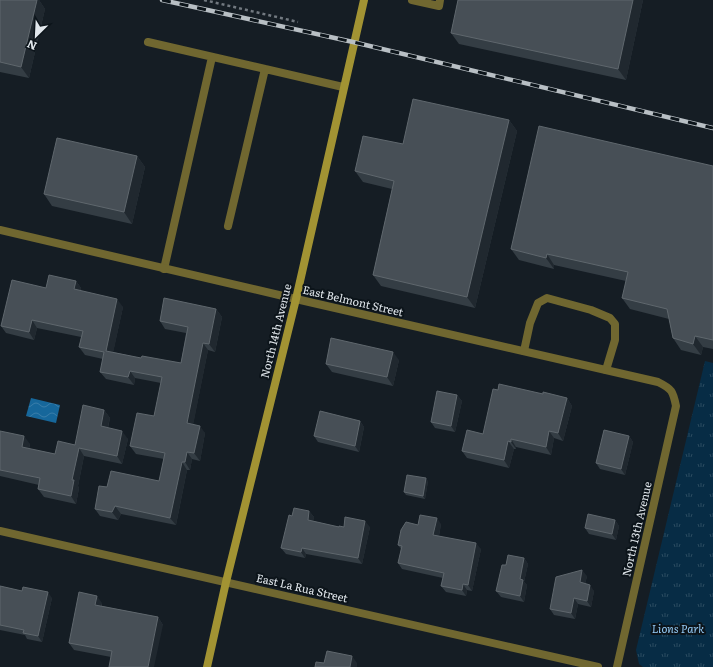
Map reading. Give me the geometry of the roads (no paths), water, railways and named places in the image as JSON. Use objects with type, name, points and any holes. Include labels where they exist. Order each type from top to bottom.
[{"type":"street","name":"North 14th Avenue","points":[[207,667],[226,582],[296,299],[364,0]]},
{"type":"street","points":[[412,0],[439,6],[440,0]]},
{"type":"street","points":[[148,42],[343,87]]},
{"type":"street","points":[[164,268],[212,57]]},
{"type":"street","points":[[228,226],[264,69]]},
{"type":"street","name":"East Belmont Street","points":[[0,230],[658,382],[668,387],[674,395]]},
{"type":"street","points":[[524,351],[530,323],[538,302],[547,298],[591,310],[610,318],[615,324],[615,340],[606,370]]},
{"type":"street","name":"North 13th Avenue","points":[[617,667],[676,406],[674,395]]},
{"type":"street","name":"East La Rua Street","points":[[0,531],[598,667]]},
{"type":"water","points":[[31,398],[60,405],[56,423],[26,416]]},
{"type":"railway","points":[[162,0],[353,42],[713,128]]},
{"type":"park label","name":"Lions Park","points":[[678,629]]}]
